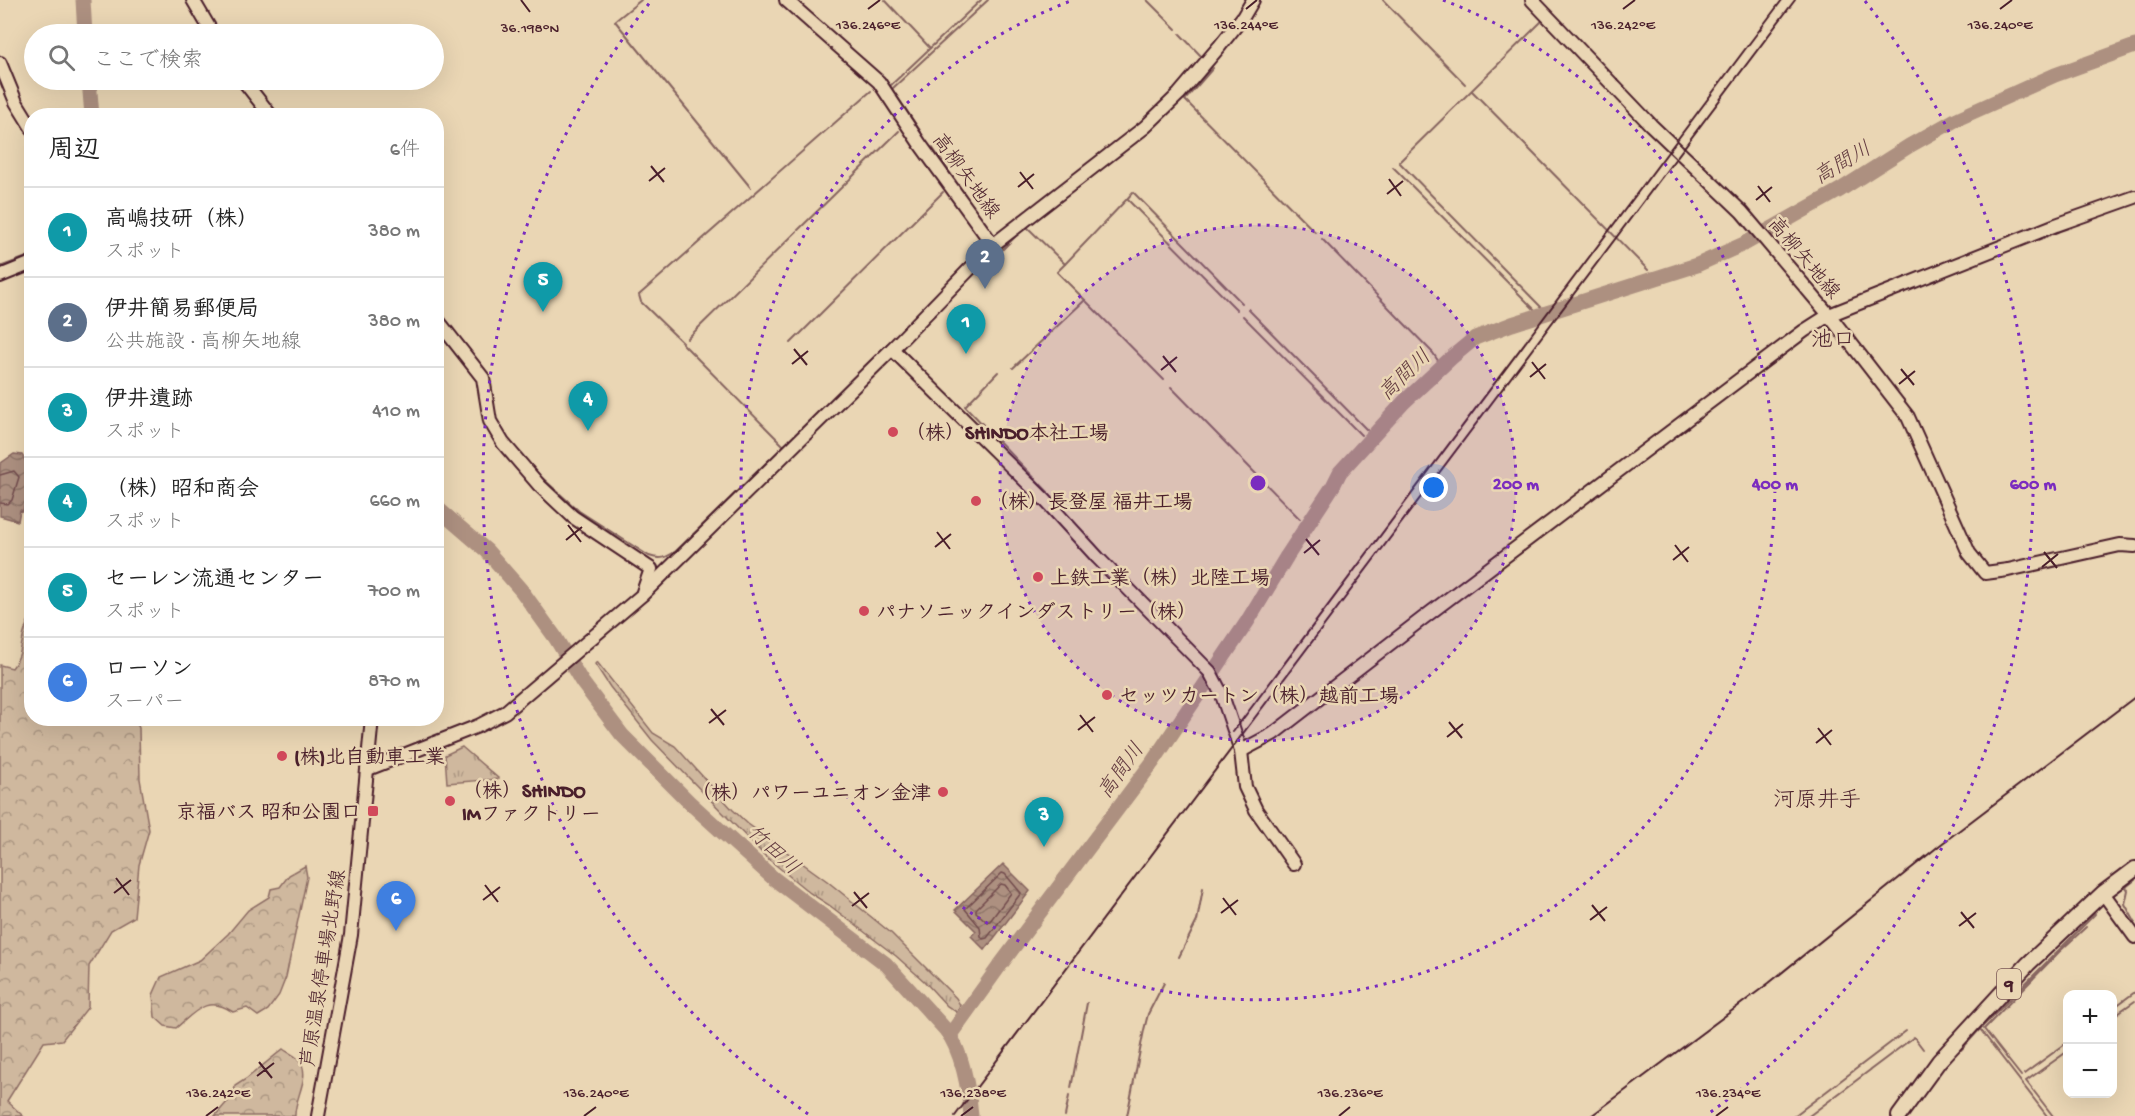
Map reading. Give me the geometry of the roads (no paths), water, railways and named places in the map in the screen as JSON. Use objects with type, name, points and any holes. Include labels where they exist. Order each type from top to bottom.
[{"type":"main road","name":"9","points":[[1899,1116],[1939,1061],[2028,964],[2103,893],[2135,869]]},
{"type":"street","points":[[193,0],[207,24]]},
{"type":"street","name":"高柳矢地線","points":[[786,0],[879,82],[920,144],[993,244],[1145,127],[1179,94],[1219,47],[1243,17],[1253,0]]},
{"type":"street","name":"高柳矢地線","points":[[1532,0],[1652,125],[1742,212],[1829,315],[1908,417],[1969,553],[1985,573],[2120,545],[2135,546]]},
{"type":"street","points":[[0,63],[16,102],[24,115]]},
{"type":"street","points":[[251,90],[265,108]]},
{"type":"street","points":[[1241,751],[1273,734],[1804,331],[1829,315],[2056,225],[2135,197]]},
{"type":"street","points":[[368,770],[478,726],[505,712],[522,698],[642,595],[892,349],[993,244]]},
{"type":"street","points":[[0,276],[24,266]]},
{"type":"street","points":[[444,328],[483,378],[490,421],[503,443],[539,485],[573,517],[651,569],[642,595]]},
{"type":"street","points":[[892,349],[1046,500],[1098,558],[1205,665],[1214,677],[1222,695],[1241,751],[1245,787],[1252,802],[1294,864]]},
{"type":"street","name":"芦原温泉停車場北野線","points":[[318,1116],[351,935],[371,726]]},
{"type":"street","points":[[2103,893],[2135,937]]},
{"type":"water","points":[[14,454],[22,455],[24,458],[24,507],[23,511],[20,510],[18,521],[0,516],[1,463]]},
{"type":"water","points":[[1003,864],[1030,891],[985,950],[971,936],[976,931],[955,910]]},
{"type":"waterway","name":"竹田川","points":[[83,0],[84,24]]},
{"type":"waterway","points":[[641,0],[615,21],[751,188]]},
{"type":"waterway","points":[[885,0],[930,48]]},
{"type":"waterway","points":[[921,132],[890,86],[981,0]]},
{"type":"waterway","points":[[893,88],[988,0]]},
{"type":"waterway","points":[[1147,0],[1176,29]]},
{"type":"waterway","points":[[1383,0],[1465,84]]},
{"type":"waterway","points":[[1543,20],[1399,162],[1543,309]]},
{"type":"waterway","points":[[1180,34],[1202,57]]},
{"type":"waterway","name":"高間川","points":[[950,1035],[1152,763],[1247,622],[1340,472],[1404,402],[1451,358],[1475,338],[1697,265],[1746,243],[1840,190],[1909,146],[1957,119],[2055,75],[2135,46]]},
{"type":"waterway","points":[[1213,68],[1185,100],[1315,232]]},
{"type":"waterway","name":"竹田川","points":[[90,90],[91,108]]},
{"type":"waterway","points":[[683,343],[641,302],[639,295],[871,91]]},
{"type":"waterway","points":[[1472,91],[1648,270]]},
{"type":"waterway","points":[[687,339],[899,131]]},
{"type":"waterway","points":[[932,147],[984,222]]},
{"type":"waterway","points":[[1393,167],[1536,311]]},
{"type":"waterway","points":[[791,343],[943,192]]},
{"type":"waterway","points":[[1127,199],[1133,192],[1242,303]]},
{"type":"waterway","points":[[1065,264],[1127,199],[1237,310]]},
{"type":"waterway","points":[[1026,226],[1065,264],[1057,272],[1085,300]]},
{"type":"waterway","points":[[984,268],[1022,230]]},
{"type":"waterway","points":[[1322,239],[1433,353],[1442,367]]},
{"type":"waterway","points":[[0,267],[24,258]]},
{"type":"waterway","points":[[1013,368],[1085,300],[1164,380]]},
{"type":"waterway","points":[[1248,309],[1367,430]]},
{"type":"waterway","points":[[1243,316],[1361,435]]},
{"type":"waterway","points":[[682,343],[784,446]]},
{"type":"waterway","points":[[998,372],[965,406],[1048,492]]},
{"type":"waterway","points":[[1171,387],[1300,519]]},
{"type":"waterway","points":[[519,453],[539,475],[579,511],[649,556],[657,558],[666,557],[676,551],[769,460]]},
{"type":"waterway","name":"竹田川","points":[[444,514],[487,551],[521,590],[555,637],[582,682],[622,735],[689,802],[773,878],[886,964],[945,1029],[960,1058],[971,1116]]},
{"type":"waterway","points":[[2135,880],[2126,887],[2128,890],[2125,904],[2135,922]]},
{"type":"waterway","points":[[1179,957],[1197,921],[1203,888]]},
{"type":"waterway","points":[[1980,1029],[2095,914]]},
{"type":"waterway","points":[[2021,1076],[1984,1029],[2086,927]]},
{"type":"waterway","points":[[1127,1116],[1148,1014],[1164,983]]},
{"type":"waterway","points":[[2117,1005],[2135,992]]},
{"type":"waterway","points":[[2117,1014],[2135,1001]]},
{"type":"waterway","points":[[1071,1088],[1087,1003]]},
{"type":"waterway","points":[[1961,1050],[1980,1029],[2047,1116]]},
{"type":"waterway","points":[[1794,1116],[1906,1031]]},
{"type":"waterway","points":[[1809,1116],[1914,1037],[1923,1049]]},
{"type":"waterway","points":[[2024,1074],[2065,1044]]},
{"type":"waterway","points":[[2053,1116],[2026,1081],[2063,1055]]},
{"type":"waterway","points":[[1065,1116],[1069,1096]]},
{"type":"railway","points":[[1233,732],[1782,0]]},
{"type":"railway","points":[[955,1116],[1795,0]]},
{"type":"railway","points":[[1591,1116],[1769,983],[1940,845],[2135,697]]},
{"type":"place","name":"伊井簡易郵便局","points":[[985,289]]},
{"type":"place","name":"セーレン流通センター","points":[[543,312]]},
{"type":"place","name":"高嶋技研（株）","points":[[966,354]]},
{"type":"place","name":"（株）昭和商会","points":[[588,431]]},
{"type":"place","name":"（株）SHINDO本社工場","points":[[893,432]]},
{"type":"place","name":"（株）長登屋 福井工場","points":[[976,501]]},
{"type":"place","name":"上鉄工業（株）北陸工場","points":[[1038,577]]},
{"type":"place","name":"パナソニックインダストリー（株）","points":[[864,611]]},
{"type":"place","name":"セッツカートン（株）越前工場","points":[[1107,695]]},
{"type":"place","name":"(株)北自動車工業","points":[[282,756]]},
{"type":"place","name":"（株）パワーユニオン金津","points":[[943,792]]},
{"type":"place","name":"（株）SHINDO IMファクトリー","points":[[450,801]]},
{"type":"place","name":"京福バス 昭和公園口","points":[[373,811]]},
{"type":"place","name":"伊井遺跡","points":[[1044,847]]},
{"type":"place","name":"ローソン","points":[[396,931]]},
{"type":"district","name":"池口","points":[[1833,338]]},
{"type":"district","name":"河原井手","points":[[1817,798]]}]
